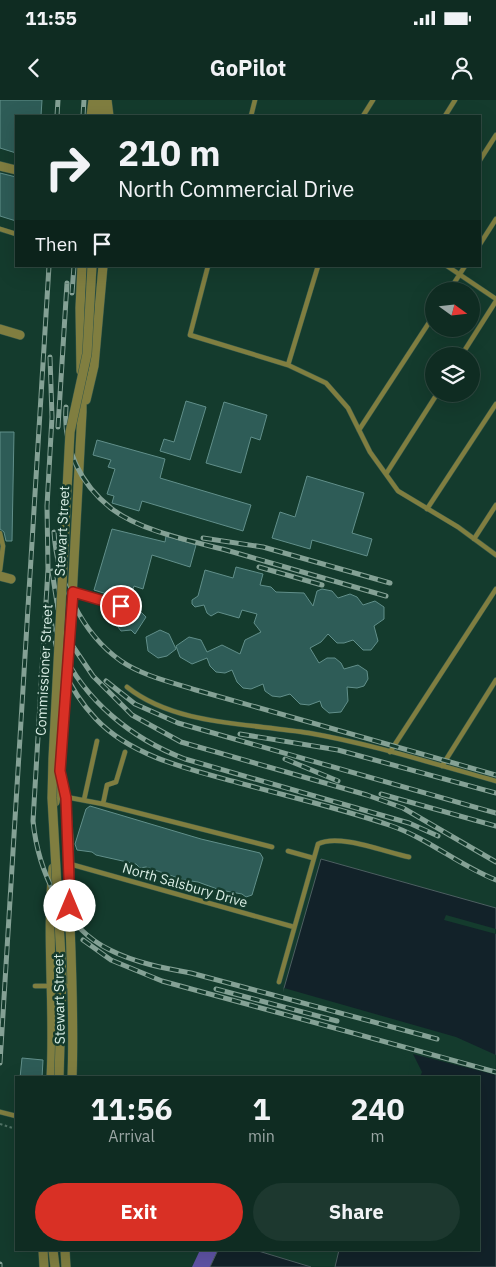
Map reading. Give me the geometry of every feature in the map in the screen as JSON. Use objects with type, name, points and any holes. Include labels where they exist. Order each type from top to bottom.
[{"type":"street","points":[[91,115],[93,100]]},
{"type":"street","points":[[100,100],[100,115]]},
{"type":"street","points":[[107,100],[109,115]]},
{"type":"street","points":[[0,166],[15,170]]},
{"type":"street","name":"Stewart Street","points":[[51,1076],[51,889],[54,857],[55,800],[60,771],[73,592],[82,412],[80,308],[82,267]]},
{"type":"street","name":"Commissioner Street","points":[[59,1076],[62,974],[52,798],[53,759],[70,432],[87,354],[92,267]]},
{"type":"street","name":"Stewart Street","points":[[82,412],[94,366],[102,267]]},
{"type":"street","points":[[0,329],[20,335]]},
{"type":"street","points":[[0,576],[11,579]]},
{"type":"street","points":[[73,592],[121,606]]},
{"type":"street","name":"Stewart Street","points":[[60,771],[66,798],[70,864],[70,926],[74,986],[72,1076]]},
{"type":"street","points":[[43,1251],[44,1267]]},
{"type":"street","points":[[53,1251],[55,1267]]},
{"type":"street","points":[[65,1251],[66,1267]]},
{"type":"lane","points":[[251,115],[255,100]]},
{"type":"lane","points":[[364,115],[372,100]]},
{"type":"lane","points":[[446,115],[455,100]]},
{"type":"lane","points":[[481,158],[496,135]]},
{"type":"lane","points":[[481,242],[496,219]]},
{"type":"lane","points":[[0,229],[15,234]]},
{"type":"lane","points":[[208,267],[190,335],[288,365],[326,383],[348,408],[370,452],[398,491],[496,555]]},
{"type":"lane","points":[[288,365],[318,267]]},
{"type":"lane","points":[[448,267],[496,300],[467,347]]},
{"type":"lane","points":[[455,282],[464,267]]},
{"type":"lane","points":[[359,430],[425,329]]},
{"type":"lane","points":[[386,474],[432,402]]},
{"type":"lane","points":[[428,509],[496,404]]},
{"type":"lane","points":[[474,539],[496,505]]},
{"type":"lane","points":[[0,533],[3,546],[0,570]]},
{"type":"lane","points":[[390,752],[496,588]]},
{"type":"lane","points":[[442,766],[496,680]]},
{"type":"lane","points":[[127,687],[135,693],[186,714],[209,720],[309,733],[390,752],[496,781]]},
{"type":"lane","points":[[84,800],[97,742]]},
{"type":"lane","points":[[103,804],[108,785],[116,782],[124,752]]},
{"type":"lane","points":[[66,798],[103,804],[272,848]]},
{"type":"lane","points":[[279,982],[318,844],[326,840],[339,840],[409,857]]},
{"type":"lane","points":[[288,851],[313,858]]},
{"type":"lane","name":"North Salsbury Drive","points":[[70,864],[294,927]]},
{"type":"lane","points":[[35,986],[74,986]]},
{"type":"lane","points":[[0,1112],[15,1116]]},
{"type":"path","points":[[0,1124],[15,1129]]},
{"type":"shaded area","points":[[200,1251],[218,1251],[210,1267],[192,1267]]},
{"type":"water","points":[[321,859],[496,908],[496,1267],[335,1267],[339,1251],[480,1251],[480,1076],[410,1076],[413,1062],[398,1045],[284,1017],[284,988]]},
{"type":"water","points":[[218,1251],[258,1251],[311,1267],[210,1267]]},
{"type":"pier","points":[[446,915],[496,929],[496,934],[444,920]]},
{"type":"pier","points":[[284,988],[456,1037],[496,1055],[496,1075],[413,1054],[422,1072],[420,1076],[408,1076],[410,1063],[397,1047],[283,1019],[282,997]]},
{"type":"building","points":[[0,100],[42,100],[41,115],[15,115],[15,153],[0,148]]},
{"type":"building","points":[[0,173],[15,177],[15,221],[0,216]]},
{"type":"building","points":[[186,401],[206,407],[190,460],[160,451],[164,439],[174,442]]},
{"type":"building","points":[[224,402],[267,415],[260,440],[251,437],[241,473],[206,463]]},
{"type":"building","points":[[0,432],[14,432],[12,541],[6,541],[4,532],[0,529]]},
{"type":"building","points":[[97,440],[165,459],[160,478],[251,505],[243,531],[142,501],[139,511],[112,503],[114,496],[107,494],[115,469],[108,467],[111,460],[93,455]]},
{"type":"building","points":[[307,476],[364,493],[352,533],[372,539],[367,556],[312,540],[310,549],[272,538],[280,512],[295,517]]},
{"type":"building","points":[[112,529],[165,542],[166,536],[196,545],[190,567],[152,555],[143,589],[134,586],[132,592],[123,590],[120,598],[94,590]]},
{"type":"building","points":[[236,567],[263,574],[260,585],[271,587],[276,592],[304,593],[313,606],[317,591],[322,589],[332,591],[338,598],[350,594],[357,597],[363,605],[375,601],[384,607],[384,619],[374,626],[378,641],[371,650],[363,650],[353,640],[337,643],[328,634],[321,642],[310,648],[319,663],[327,658],[335,658],[344,669],[358,665],[367,671],[368,679],[364,686],[357,688],[347,687],[348,701],[341,712],[329,713],[322,707],[320,701],[309,705],[300,704],[290,694],[280,697],[272,696],[265,691],[263,684],[251,689],[243,688],[237,682],[232,670],[225,673],[216,672],[210,666],[207,658],[192,664],[180,657],[176,646],[189,637],[201,640],[207,652],[222,645],[240,654],[245,640],[261,632],[254,623],[257,614],[242,610],[239,618],[218,612],[211,616],[207,613],[204,605],[195,607],[192,604],[192,600],[198,596],[205,570],[233,578]]},
{"type":"building","points":[[128,608],[134,614],[141,612],[146,617],[135,634],[131,630],[121,631],[118,627],[123,619],[122,612]]},
{"type":"building","points":[[160,630],[169,634],[176,649],[167,656],[158,658],[148,651],[146,637]]},
{"type":"building","points":[[90,806],[201,839],[260,853],[263,858],[252,895],[246,897],[242,894],[184,880],[146,867],[140,868],[136,864],[96,855],[92,852],[77,850],[75,844],[86,809]]},
{"type":"building","points":[[22,1058],[43,1060],[42,1076],[20,1076]]},
{"type":"railway","points":[[57,115],[58,100]]},
{"type":"railway","points":[[83,115],[84,100]]},
{"type":"railway","points":[[0,1063],[49,267]]},
{"type":"railway","points":[[72,293],[74,267]]},
{"type":"railway","points":[[58,427],[67,283]]},
{"type":"railway","points":[[50,357],[52,417],[47,506],[48,569],[33,821],[41,859],[47,878],[56,896],[66,912],[93,940],[110,950],[140,962],[191,973],[437,1039]]},
{"type":"railway","points":[[66,407],[67,437],[76,464],[91,488],[112,509],[124,517],[182,539],[386,596]]},
{"type":"railway","points":[[54,532],[56,550],[66,587],[83,621],[107,649],[121,661],[138,671],[196,690],[496,775]]},
{"type":"railway","points":[[203,538],[263,547],[390,583]]},
{"type":"railway","points":[[259,567],[322,585]]},
{"type":"railway","points":[[52,571],[58,609],[70,642],[93,676],[132,715],[181,742],[367,795],[403,808],[496,862]]},
{"type":"railway","points":[[50,614],[59,657],[77,695],[96,719],[126,743],[161,760],[180,766],[332,808],[403,830],[496,880]]},
{"type":"railway","points":[[61,649],[83,685],[112,716],[147,741],[165,751],[185,759],[409,823],[438,836]]},
{"type":"railway","points":[[106,681],[135,704],[178,723],[496,813]]},
{"type":"railway","points":[[240,734],[338,750],[496,793]]},
{"type":"railway","points":[[285,759],[338,781]]},
{"type":"railway","points":[[381,794],[496,826]]},
{"type":"railway","points":[[83,940],[111,960],[162,981],[496,1072]]},
{"type":"railway","points":[[216,989],[337,1021]]},
{"type":"route","points":[[70,906],[70,864],[66,798],[60,771],[73,592],[121,606]]}]
